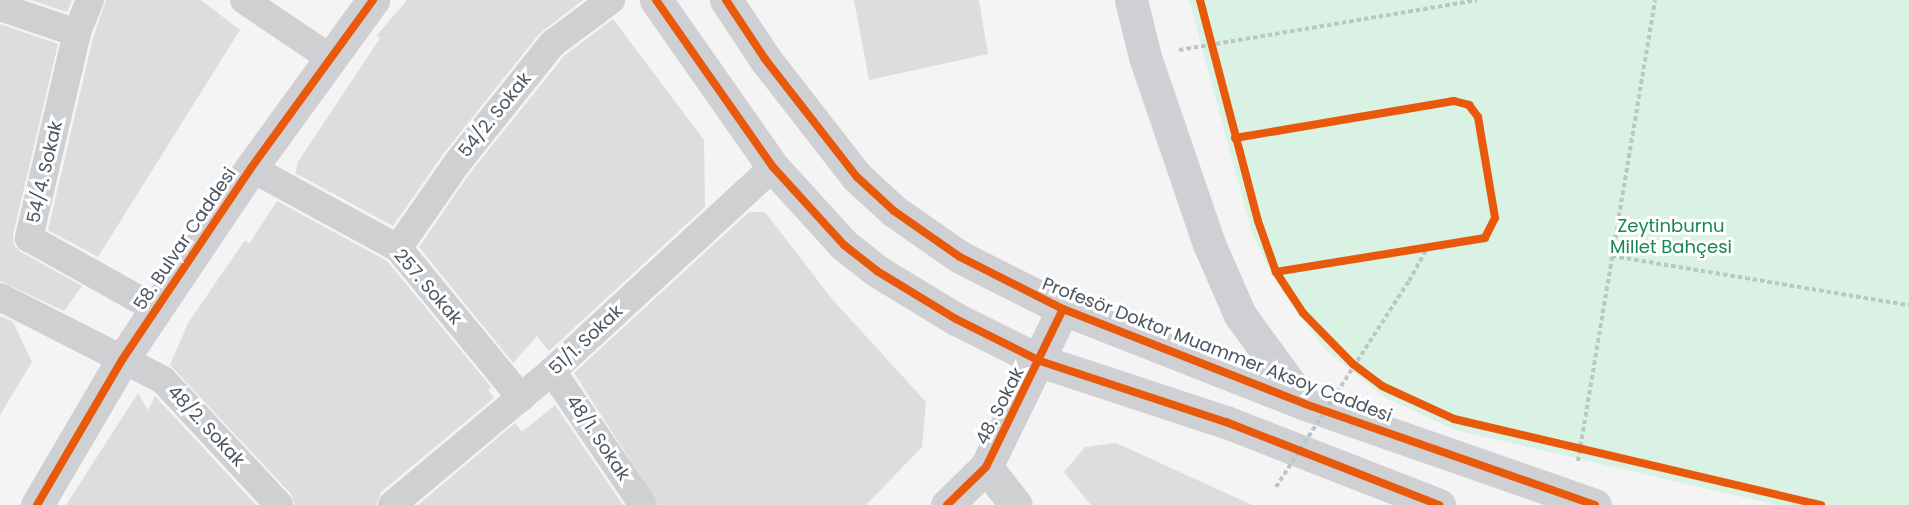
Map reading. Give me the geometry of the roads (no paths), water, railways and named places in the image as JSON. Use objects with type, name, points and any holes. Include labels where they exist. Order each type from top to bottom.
[{"type":"main road","name":"58. Bulvar Caddesi","points":[[37,505],[122,360],[251,168],[373,0]]},
{"type":"main road","points":[[656,0],[773,167],[810,211],[877,271],[956,319],[1040,361],[1226,422],[1439,505]]},
{"type":"main road","name":"Profesör Doktor Muammer Aksoy Caddesi","points":[[726,0],[813,121],[857,177],[894,211],[960,257],[1063,309],[1305,404],[1585,501]]},
{"type":"main road","points":[[1131,0],[1146,57],[1209,244],[1240,315],[1305,404]]},
{"type":"main road","name":"48. Sokak","points":[[947,505],[986,467],[1040,361],[1063,309]]},
{"type":"street","name":"54/4. Sokak","points":[[90,0],[77,33],[29,238],[156,309]]},
{"type":"street","points":[[244,0],[330,58]]},
{"type":"street","name":"54/2. Sokak","points":[[398,249],[457,163],[552,44],[610,0]]},
{"type":"street","points":[[0,7],[77,33]]},
{"type":"street","name":"51/1. Sokak","points":[[392,505],[552,371],[773,167]]},
{"type":"street","name":"257. Sokak","points":[[251,168],[398,249],[521,398]]},
{"type":"street","name":"48/2. Sokak","points":[[0,297],[164,380],[279,505]]},
{"type":"street","name":"48/1. Sokak","points":[[552,371],[643,505]]},
{"type":"street","points":[[986,467],[1016,505]]},
{"type":"park label","name":"Zeytinburnu Millet Bahçesi","points":[[1671,237]]}]
